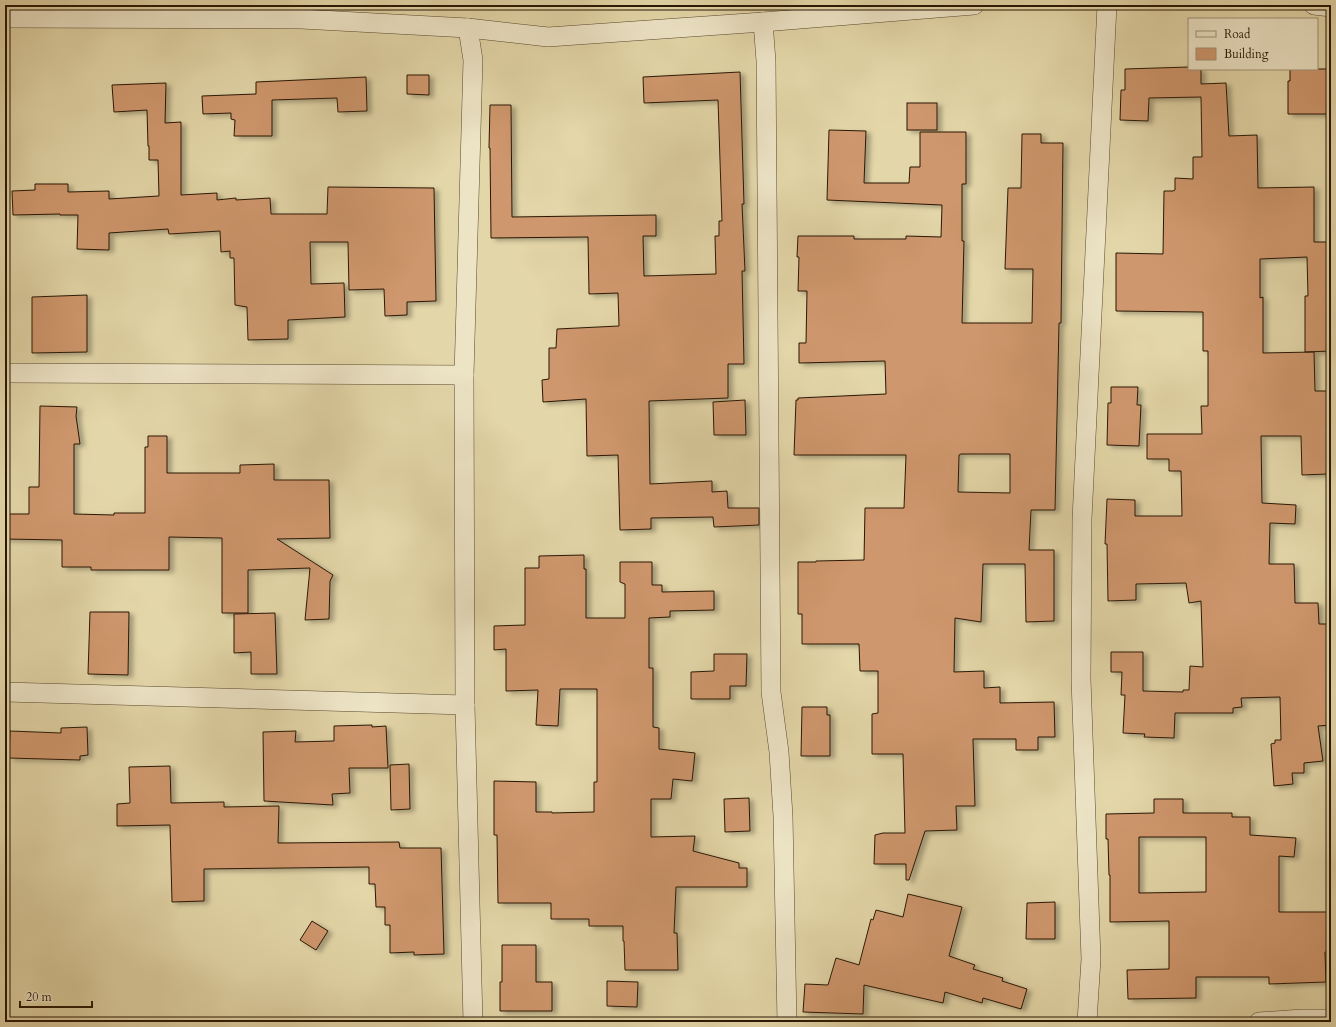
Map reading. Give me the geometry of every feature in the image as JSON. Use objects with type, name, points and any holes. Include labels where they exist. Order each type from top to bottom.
[{"type":"street","points":[[5,18],[301,12],[548,37],[974,5]]},
{"type":"street","points":[[1088,1022],[1091,959],[1082,679],[1082,519],[1107,5]]},
{"type":"street","points":[[1314,5],[1331,7]]},
{"type":"street","points":[[763,22],[766,61],[771,692],[779,752],[783,816],[787,1022]]},
{"type":"street","points":[[468,28],[472,60],[464,375],[465,705],[473,1022]]},
{"type":"street","points":[[5,372],[464,375]]},
{"type":"street","points":[[5,692],[465,705]]},
{"type":"street","points":[[1260,1022],[1302,1019],[1331,1019]]},
{"type":"building","points":[[1188,67],[1188,70],[1201,70],[1201,84],[1226,83],[1229,136],[1257,135],[1258,188],[1314,187],[1314,242],[1331,242],[1331,351],[1305,352],[1305,296],[1308,296],[1307,257],[1260,259],[1260,298],[1263,297],[1263,353],[1314,352],[1315,391],[1331,391],[1331,440],[1327,440],[1327,474],[1302,475],[1301,436],[1261,436],[1262,503],[1296,505],[1295,524],[1270,523],[1269,564],[1294,564],[1295,603],[1318,603],[1319,624],[1330,624],[1331,725],[1318,726],[1323,761],[1304,763],[1304,773],[1292,773],[1293,784],[1274,786],[1271,744],[1275,743],[1275,740],[1281,740],[1280,697],[1241,698],[1242,707],[1233,708],[1233,713],[1175,713],[1174,738],[1144,737],[1145,734],[1123,733],[1125,695],[1121,695],[1122,672],[1111,672],[1111,652],[1143,652],[1143,691],[1183,692],[1183,690],[1189,690],[1190,666],[1203,667],[1201,601],[1189,603],[1186,583],[1136,584],[1136,600],[1108,601],[1107,544],[1105,544],[1107,499],[1135,500],[1135,516],[1182,516],[1181,471],[1169,471],[1169,459],[1147,459],[1147,434],[1202,434],[1201,406],[1208,406],[1208,351],[1203,351],[1203,312],[1116,311],[1116,253],[1163,254],[1164,191],[1175,190],[1175,178],[1193,179],[1193,157],[1202,157],[1201,97],[1149,98],[1148,121],[1120,120],[1121,90],[1125,90],[1125,69]]},
{"type":"building","points":[[1331,69],[1331,114],[1288,114],[1288,81],[1290,81],[1290,70]]},
{"type":"building","points":[[740,72],[744,204],[742,204],[745,271],[742,271],[744,364],[728,364],[728,398],[649,401],[650,484],[712,481],[712,492],[727,491],[728,508],[759,508],[759,525],[714,527],[713,517],[651,518],[651,529],[620,530],[618,455],[587,456],[586,399],[543,402],[542,380],[549,379],[549,348],[556,348],[557,329],[619,326],[618,293],[589,294],[588,237],[491,238],[489,148],[490,105],[511,105],[512,217],[656,215],[656,236],[643,236],[644,276],[716,274],[715,236],[719,236],[719,221],[722,221],[718,100],[644,103],[643,77]]},
{"type":"building","points":[[407,75],[429,75],[429,95],[407,94]]},
{"type":"building","points":[[366,77],[367,111],[338,112],[337,98],[272,100],[272,136],[234,136],[235,120],[231,119],[231,113],[203,114],[202,96],[256,94],[256,82]]},
{"type":"building","points":[[166,83],[165,123],[181,122],[181,195],[217,193],[217,200],[236,198],[236,200],[270,198],[271,214],[327,214],[328,187],[434,188],[436,301],[407,302],[407,315],[385,316],[384,289],[349,290],[348,242],[310,242],[311,284],[344,283],[345,317],[288,320],[288,339],[248,340],[247,307],[235,305],[234,258],[230,258],[230,251],[221,252],[220,231],[169,234],[168,229],[109,233],[109,250],[77,249],[78,215],[13,215],[12,191],[35,190],[35,184],[68,184],[68,192],[109,191],[109,199],[159,196],[158,160],[149,160],[147,110],[114,112],[112,85]]},
{"type":"building","points":[[907,103],[937,103],[937,130],[907,130]]},
{"type":"building","points":[[829,130],[866,131],[864,183],[909,183],[910,167],[920,167],[920,132],[966,132],[966,184],[962,184],[962,241],[964,241],[962,323],[1032,323],[1033,269],[1005,269],[1008,188],[1021,188],[1022,134],[1041,134],[1041,143],[1063,143],[1061,323],[1059,323],[1055,510],[1031,510],[1029,550],[1054,550],[1054,621],[1026,622],[1025,564],[983,564],[981,622],[955,618],[954,672],[984,671],[984,688],[1000,687],[1000,703],[1054,702],[1055,737],[1038,737],[1038,750],[1016,750],[1016,739],[973,739],[975,806],[956,806],[957,830],[925,831],[909,880],[906,880],[906,864],[874,864],[875,835],[883,833],[905,833],[903,754],[872,754],[872,714],[878,713],[878,671],[860,671],[859,644],[802,644],[802,614],[798,614],[798,562],[864,560],[865,508],[904,508],[906,455],[794,455],[796,400],[798,400],[798,398],[886,394],[885,361],[799,363],[799,343],[806,343],[807,291],[798,291],[798,236],[854,236],[854,239],[906,239],[906,236],[941,237],[942,205],[827,200]],"holes":[[[1010,454],[1010,493],[958,492],[959,455]]]},
{"type":"building","points":[[87,295],[87,352],[32,353],[32,297]]},
{"type":"building","points":[[1111,387],[1138,387],[1137,405],[1141,405],[1139,446],[1107,445],[1108,403],[1111,403]]},
{"type":"building","points":[[745,400],[746,435],[714,435],[713,402]]},
{"type":"building","points":[[40,406],[77,407],[76,416],[80,444],[74,444],[74,514],[114,515],[114,513],[145,513],[145,447],[148,447],[148,436],[167,436],[167,473],[240,473],[240,465],[274,464],[274,480],[329,480],[330,538],[277,539],[333,575],[330,581],[329,619],[305,620],[310,568],[248,570],[248,613],[222,613],[222,538],[169,537],[169,570],[91,570],[91,567],[62,567],[62,540],[5,539],[5,514],[29,514],[29,487],[39,487]]},
{"type":"building","points":[[584,555],[584,569],[586,569],[586,618],[625,618],[625,584],[620,582],[620,562],[652,562],[652,585],[662,585],[662,592],[714,591],[714,610],[670,611],[670,617],[649,618],[649,668],[653,668],[653,727],[659,728],[659,749],[695,753],[692,781],[673,779],[671,799],[651,799],[651,837],[695,836],[693,851],[739,863],[739,868],[747,868],[747,887],[676,887],[674,933],[677,933],[678,970],[625,970],[623,926],[589,926],[589,919],[551,919],[551,903],[498,903],[497,835],[494,835],[494,781],[536,782],[536,812],[594,812],[594,782],[597,782],[597,689],[560,689],[558,726],[536,725],[538,690],[506,691],[506,649],[494,650],[494,626],[525,625],[525,568],[539,568],[539,556]]},
{"type":"building","points":[[90,612],[129,612],[128,675],[88,674]]},
{"type":"building","points":[[275,613],[277,674],[251,674],[251,652],[234,653],[234,614]]},
{"type":"building","points":[[714,654],[747,654],[746,686],[730,686],[730,699],[691,699],[691,672],[714,671]]},
{"type":"building","points":[[802,707],[827,707],[827,715],[830,715],[830,756],[801,756]]},
{"type":"building","points":[[372,725],[372,727],[386,726],[388,768],[349,768],[350,793],[332,794],[333,805],[264,801],[263,732],[296,731],[295,742],[334,741],[334,726]]},
{"type":"building","points":[[87,727],[88,755],[80,756],[80,760],[9,758],[10,731],[61,733],[61,728]]},
{"type":"building","points":[[409,764],[410,809],[391,810],[390,765]]},
{"type":"building","points":[[170,766],[171,803],[224,802],[224,807],[279,806],[278,843],[399,842],[400,848],[441,848],[444,954],[414,955],[414,952],[390,953],[390,925],[385,925],[385,907],[376,907],[375,884],[369,884],[369,867],[204,869],[204,901],[172,902],[170,825],[117,826],[117,804],[130,803],[129,767]]},
{"type":"building","points":[[749,798],[750,831],[725,832],[724,799]]},
{"type":"building","points":[[1154,799],[1183,799],[1183,813],[1232,813],[1232,817],[1250,817],[1250,835],[1296,838],[1294,857],[1279,856],[1279,912],[1331,912],[1331,952],[1325,952],[1326,982],[1269,984],[1269,977],[1196,977],[1196,998],[1128,999],[1127,970],[1169,969],[1169,921],[1110,922],[1110,875],[1108,839],[1106,839],[1106,814],[1154,813]],"holes":[[[1139,837],[1206,837],[1206,892],[1139,893]]]},
{"type":"building","points":[[908,894],[962,907],[949,956],[975,965],[973,969],[1003,978],[1002,981],[1027,989],[1021,1009],[983,998],[982,1003],[945,992],[943,1003],[864,985],[863,1014],[803,1012],[805,984],[828,985],[836,958],[859,965],[871,919],[873,920],[876,910],[903,917]]},
{"type":"building","points":[[1055,902],[1055,939],[1026,939],[1027,903]]},
{"type":"building","points":[[312,921],[328,931],[316,950],[300,940]]},
{"type":"building","points":[[502,945],[536,945],[536,982],[552,982],[552,1011],[500,1011]]},
{"type":"building","points":[[607,981],[638,982],[637,1007],[607,1006]]}]
